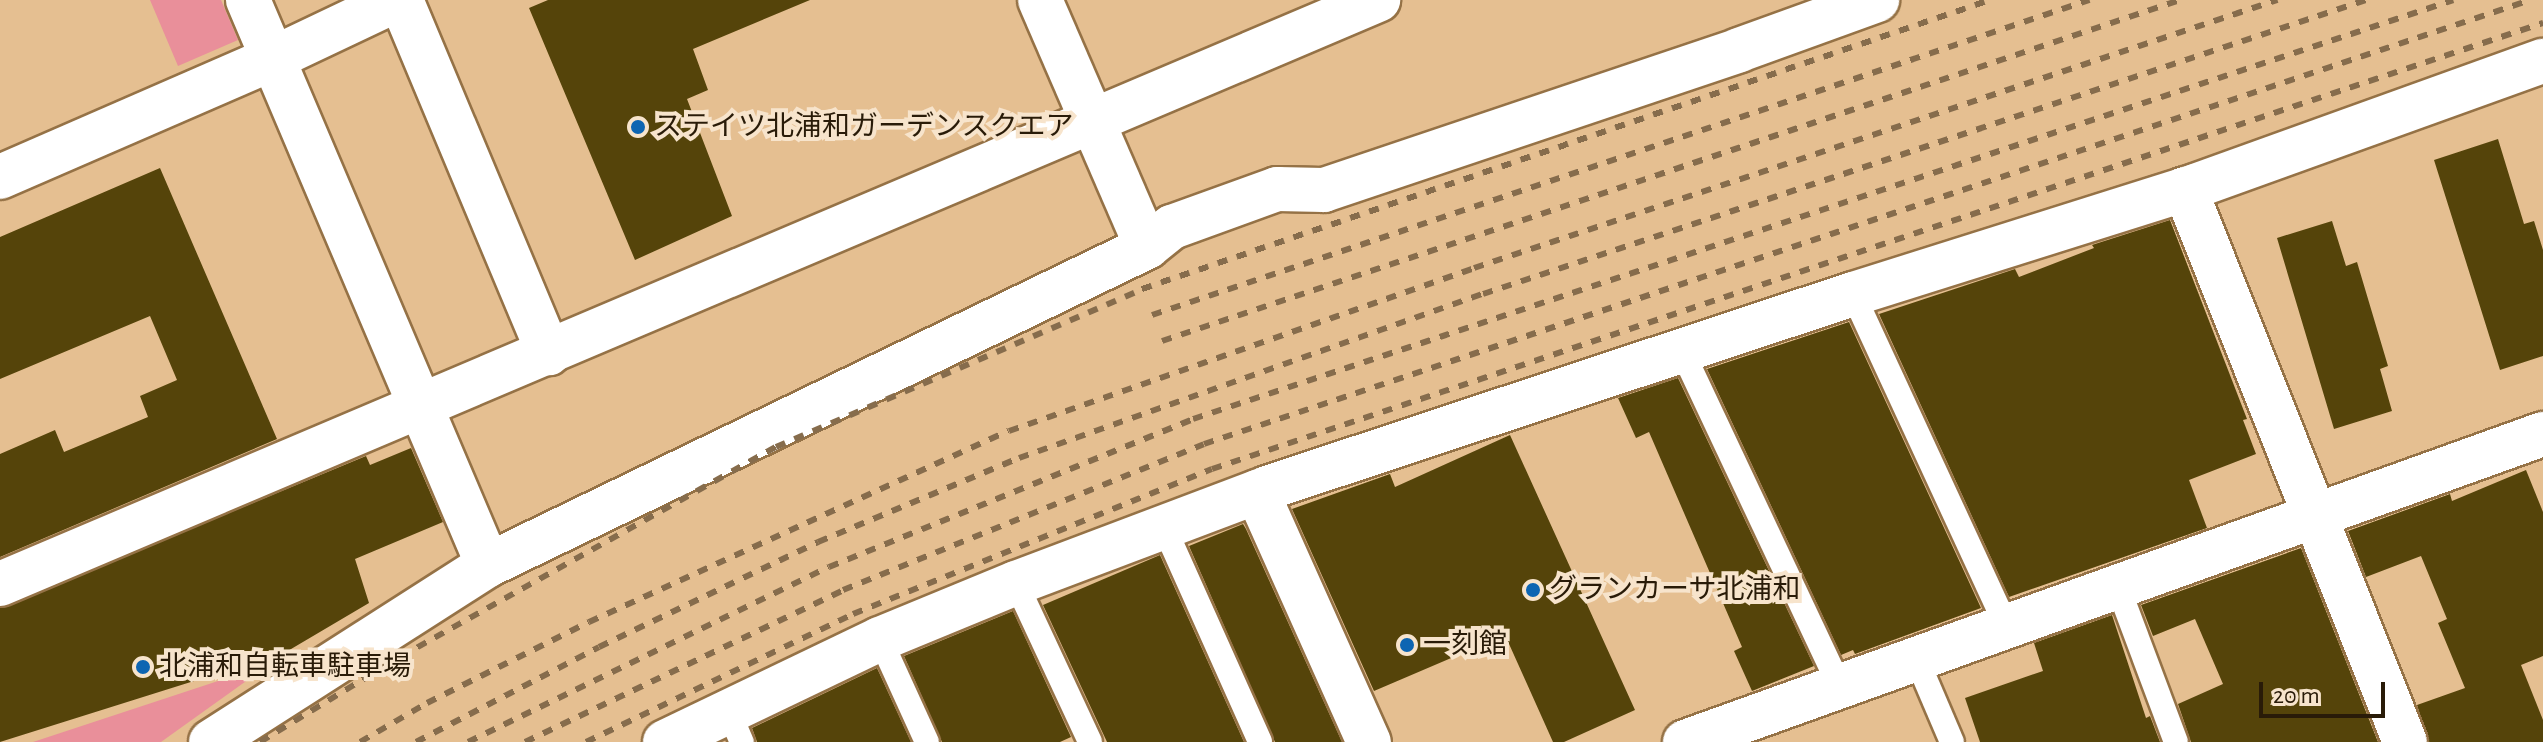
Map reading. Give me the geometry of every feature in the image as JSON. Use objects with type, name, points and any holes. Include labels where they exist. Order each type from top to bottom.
[{"type":"street","points":[[248,0],[488,565]]},
{"type":"street","points":[[0,177],[274,58],[398,0],[549,353]]},
{"type":"street","points":[[1040,0],[1147,247]]},
{"type":"street","points":[[0,584],[420,409],[1378,0]]},
{"type":"street","points":[[211,742],[488,565],[1147,247],[1172,227],[1277,189],[1324,190],[1877,0]]},
{"type":"street","points":[[665,742],[735,727],[880,639],[1016,583],[1257,492],[1853,294],[2185,189],[2543,61]]},
{"type":"street","points":[[2185,189],[2405,742]]},
{"type":"street","points":[[1685,742],[2543,434]]},
{"type":"street","points":[[1257,492],[1369,742]]},
{"type":"lane","points":[[1853,294],[2007,628]]},
{"type":"lane","points":[[1682,351],[1840,687]]},
{"type":"lane","points":[[1164,527],[1260,742]]},
{"type":"lane","points":[[1016,583],[1090,742]]},
{"type":"lane","points":[[2118,587],[2176,742]]},
{"type":"lane","points":[[880,639],[927,742]]},
{"type":"lane","points":[[1917,660],[1952,742]]},
{"type":"shaded area","points":[[150,0],[221,0],[238,40],[178,66]]},
{"type":"shaded area","points":[[270,664],[161,742],[33,742]]},
{"type":"building","name":"ステイツ北浦和ガーデンスクエア","points":[[548,0],[810,0],[693,49],[708,90],[687,99],[732,216],[635,260],[529,8]]},
{"type":"building","points":[[2498,139],[2524,224],[2534,221],[2543,250],[2543,356],[2500,370],[2434,160]]},
{"type":"building","points":[[160,168],[277,439],[0,557],[0,454],[55,430],[64,452],[148,417],[140,396],[177,380],[150,316],[0,379],[0,237]]},
{"type":"building","points":[[2170,220],[2247,419],[2243,420],[2256,454],[2189,480],[2207,528],[2009,597],[1879,314],[2015,269],[2019,277],[2094,248],[2092,245]]},
{"type":"building","points":[[2332,221],[2346,266],[2357,262],[2388,366],[2380,369],[2392,411],[2334,429],[2277,238]]},
{"type":"building","points":[[1849,322],[1981,608],[1855,654],[1853,650],[1841,655],[1707,369]]},
{"type":"building","points":[[1678,378],[1814,666],[1752,691],[1734,651],[1742,647],[1649,432],[1636,438],[1618,398]]},
{"type":"building","points":[[1510,435],[1635,710],[1564,742],[1553,742],[1505,635],[1374,691],[1292,509],[1390,474],[1395,487]]},
{"type":"building","points":[[411,448],[443,522],[355,559],[369,603],[286,652],[0,742],[0,608],[366,456],[370,465]]},
{"type":"building","points":[[2526,470],[2543,512],[2543,656],[2521,665],[2543,720],[2543,742],[2429,742],[2417,705],[2465,688],[2438,623],[2447,619],[2421,556],[2366,577],[2348,531],[2450,494],[2452,501]]},
{"type":"building","points":[[1243,524],[1342,742],[1275,742],[1189,546]]},
{"type":"building","points":[[2301,548],[2378,742],[2191,742],[2178,704],[2223,684],[2195,619],[2153,636],[2141,605]]},
{"type":"building","points":[[1160,555],[1244,742],[1107,742],[1043,605]]},
{"type":"building","points":[[1013,611],[1071,737],[1060,742],[942,742],[904,656]]},
{"type":"building","points":[[2112,615],[2146,718],[2150,716],[2160,742],[1980,742],[1965,698],[2043,671],[2034,643]]},
{"type":"building","points":[[877,668],[911,742],[757,742],[752,728]]},
{"type":"railway","points":[[260,742],[400,657],[776,447],[1142,289],[1990,0]]},
{"type":"railway","points":[[1152,315],[2089,0]]},
{"type":"railway","points":[[1162,341],[2180,0]]},
{"type":"railway","points":[[360,742],[427,703],[589,622],[1009,431],[1474,268],[2277,0]]},
{"type":"railway","points":[[416,742],[599,647],[818,542],[1019,458],[1483,294],[2366,0]]},
{"type":"railway","points":[[468,742],[829,567],[1193,419],[2453,0]]},
{"type":"railway","points":[[525,742],[843,590],[1204,444],[2530,0]]},
{"type":"railway","points":[[586,742],[853,614],[1212,469],[2543,23]]},
{"type":"place","name":"ステイツ北浦和ガーデンスクエア","points":[[638,127]]},
{"type":"place","name":"グランカーサ北浦和","points":[[1533,590]]},
{"type":"place","name":"一刻館","points":[[1407,645]]},
{"type":"place","name":"北浦和自転車駐車場","points":[[143,667]]}]
